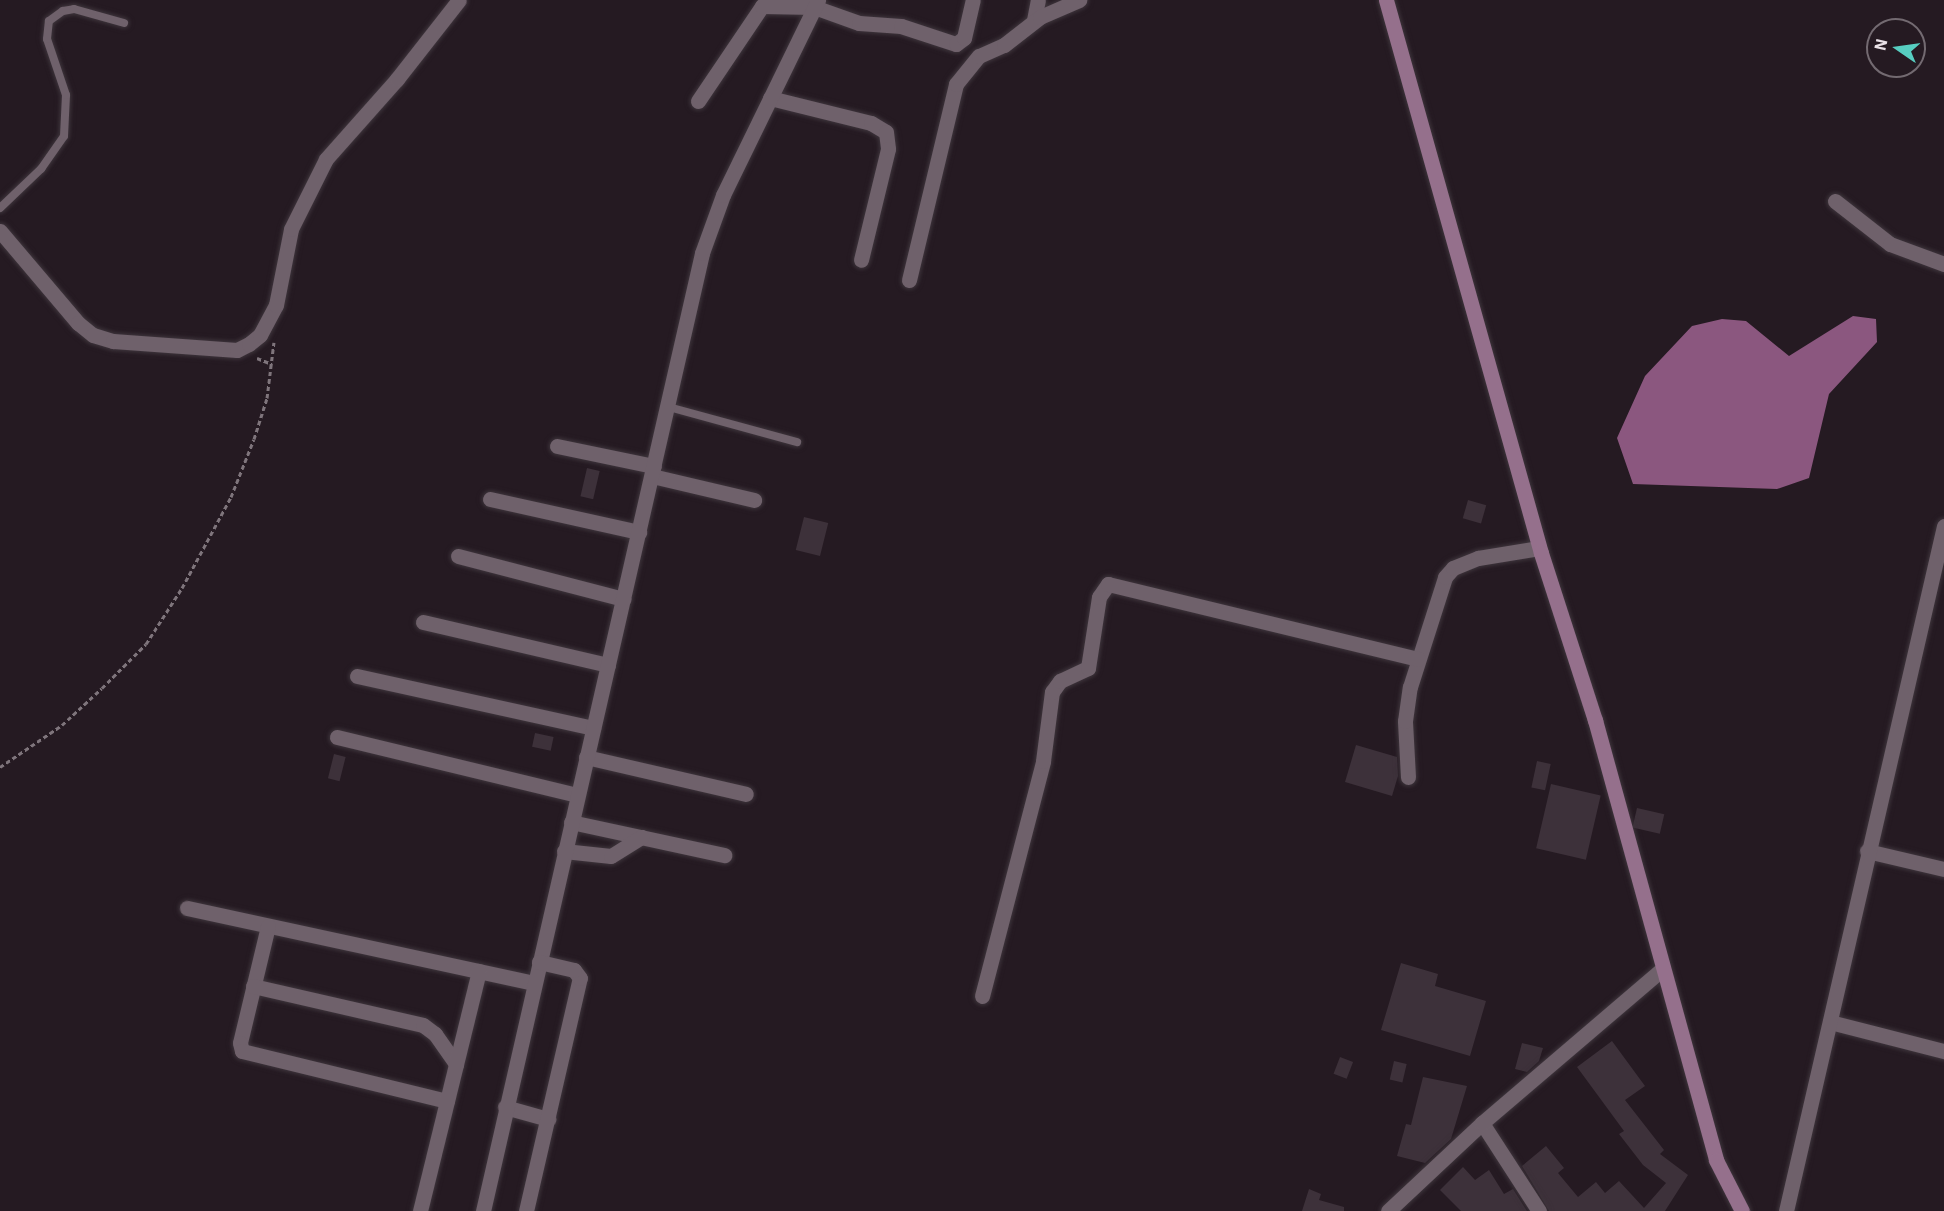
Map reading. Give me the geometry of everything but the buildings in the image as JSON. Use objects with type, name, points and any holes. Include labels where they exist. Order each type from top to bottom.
[{"type":"street","points":[[0,231],[78,322],[93,335],[112,341],[237,350],[249,344],[260,335],[276,305],[291,229],[326,159],[397,79],[459,0]]},
{"type":"street","points":[[698,101],[758,9],[769,4],[816,4],[859,23],[900,26],[956,44],[964,38],[973,0]]},
{"type":"street","points":[[1034,20],[1038,0]]},
{"type":"street","points":[[909,279],[952,90],[979,56],[1004,45],[1034,20],[1078,0]]},
{"type":"street","points":[[1386,0],[1539,548],[1595,720],[1661,970],[1716,1160],[1742,1211]]},
{"type":"street","points":[[483,1211],[505,1107],[653,471],[665,406],[712,223],[816,4]]},
{"type":"street","points":[[770,98],[872,123],[886,132],[888,149],[861,260]]},
{"type":"street","points":[[1835,201],[1890,244],[1944,264]]},
{"type":"street","points":[[556,446],[754,500]]},
{"type":"street","points":[[490,499],[639,532]]},
{"type":"street","points":[[1786,1211],[1867,851],[1944,526]]},
{"type":"street","points":[[1408,777],[1405,721],[1418,659],[1439,587],[1453,568],[1478,558],[1539,548]]},
{"type":"street","points":[[458,556],[623,599]]},
{"type":"street","points":[[982,996],[1043,761],[1052,692],[1060,681],[1088,668],[1099,597],[1108,584],[1418,659]]},
{"type":"street","points":[[423,622],[608,664]]},
{"type":"street","points":[[357,676],[593,728]]},
{"type":"street","points":[[337,737],[577,795]]},
{"type":"street","points":[[586,757],[746,794]]},
{"type":"street","points":[[571,822],[724,855]]},
{"type":"street","points":[[564,851],[611,856],[642,837]]},
{"type":"street","points":[[1867,851],[1944,869]]},
{"type":"street","points":[[187,908],[534,983]]},
{"type":"street","points":[[268,926],[240,1043],[242,1051],[447,1101]]},
{"type":"street","points":[[526,1211],[580,978],[574,970],[539,962]]},
{"type":"street","points":[[1388,1211],[1482,1123],[1661,970]]},
{"type":"street","points":[[420,1211],[479,971]]},
{"type":"street","points":[[253,986],[423,1025],[435,1034],[456,1064]]},
{"type":"street","points":[[1830,1022],[1944,1051]]},
{"type":"street","points":[[505,1107],[548,1119]]},
{"type":"street","points":[[1482,1123],[1539,1211]]},
{"type":"lane","points":[[0,208],[41,169],[64,136],[66,95],[47,39],[49,21],[63,10],[74,9],[124,23]]},
{"type":"lane","points":[[665,406],[797,442]]},
{"type":"path","points":[[0,767],[62,725],[102,688],[146,644],[176,598],[231,497],[254,439],[267,398],[274,336]]},
{"type":"shaded area","points":[[1853,316],[1876,319],[1877,342],[1829,394],[1809,478],[1777,489],[1633,484],[1617,438],[1645,376],[1692,326],[1722,319],[1746,321],[1789,356]]}]
